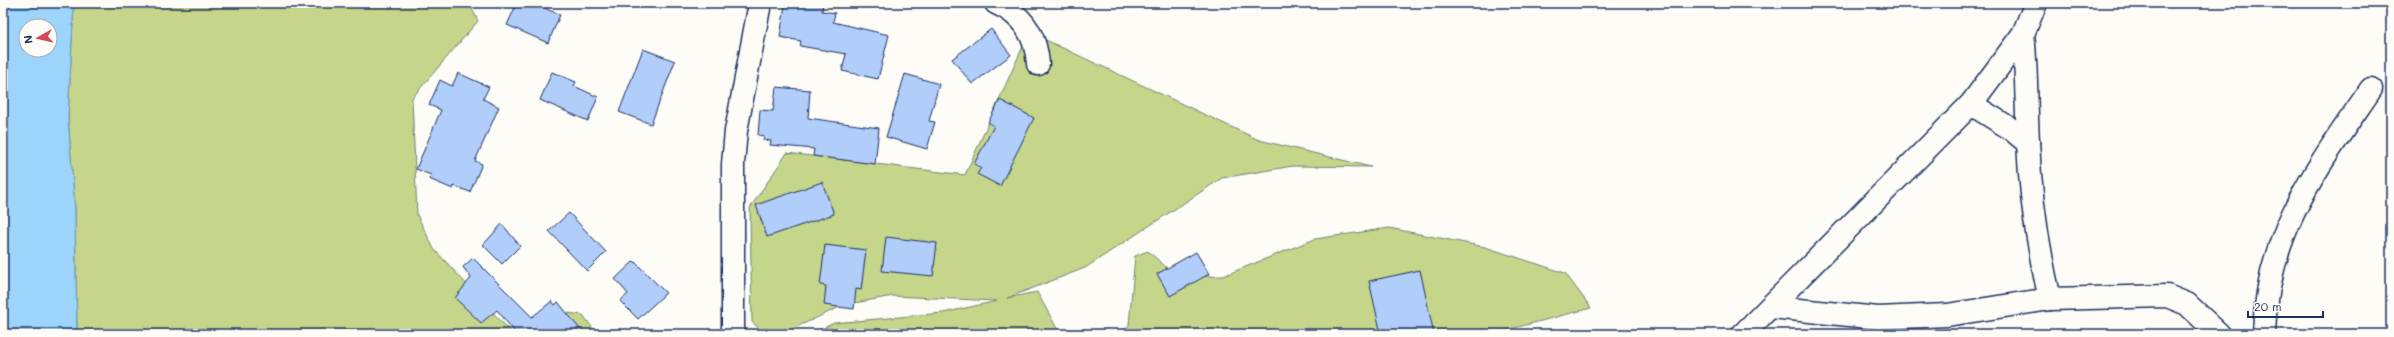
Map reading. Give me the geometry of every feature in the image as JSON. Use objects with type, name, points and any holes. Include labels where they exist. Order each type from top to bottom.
[{"type":"street","points":[[733,334],[733,164],[736,131],[760,3]]},
{"type":"street","points":[[996,3],[1013,12],[1029,29],[1034,40],[1038,64]]},
{"type":"street","points":[[1743,334],[1971,104],[2023,34],[2036,3]]},
{"type":"street","points":[[2023,34],[2027,73],[2028,143],[2040,256],[2050,299]]},
{"type":"street","points":[[2264,334],[2264,311],[2270,276],[2280,241],[2299,202],[2328,152],[2370,89]]},
{"type":"street","points":[[1971,104],[2011,129],[2028,143]]},
{"type":"street","points":[[1770,306],[1878,318],[1947,315],[2050,299],[2167,296],[2187,304],[2219,334]]},
{"type":"green space","points":[[74,3],[469,3],[478,21],[412,98],[417,215],[434,249],[512,333],[516,334],[77,334],[75,211],[68,117]]},
{"type":"green space","points":[[1020,28],[1259,140],[1371,167],[1293,166],[1222,178],[1085,268],[1007,298],[1037,292],[1060,334],[811,334],[834,323],[943,313],[997,301],[893,296],[844,305],[790,330],[765,334],[752,322],[750,208],[787,153],[965,175],[1024,44]]},
{"type":"green space","points":[[1389,228],[1485,247],[1565,273],[1591,308],[1491,334],[1356,332],[1347,334],[1120,334],[1129,325],[1135,256],[1148,251],[1177,277],[1223,276],[1315,239]]},
{"type":"green space","points":[[567,313],[583,315],[597,334],[536,334]]},
{"type":"water","points":[[3,3],[74,3],[68,117],[75,211],[77,334],[3,334]]},
{"type":"building","points":[[517,3],[534,3],[560,15],[548,43],[507,25]]},
{"type":"building","points":[[799,3],[823,3],[822,11],[835,13],[833,22],[889,35],[878,79],[842,71],[846,54],[800,46],[801,41],[780,37],[785,5],[798,7]]},
{"type":"building","points":[[991,29],[1011,55],[972,84],[952,59]]},
{"type":"building","points":[[643,49],[675,61],[651,124],[619,112]]},
{"type":"building","points":[[552,72],[576,82],[574,86],[598,97],[588,121],[540,100]]},
{"type":"building","points":[[458,73],[489,87],[483,99],[499,107],[475,161],[482,164],[470,192],[454,186],[453,189],[429,179],[431,175],[416,169],[441,110],[429,105],[440,80],[452,86]]},
{"type":"building","points":[[905,74],[939,84],[929,121],[935,122],[927,149],[886,137]]},
{"type":"building","points":[[776,87],[810,90],[808,118],[879,128],[875,164],[813,156],[814,149],[770,145],[771,141],[763,140],[764,136],[758,135],[760,110],[773,111]]},
{"type":"building","points":[[1000,100],[1034,118],[1000,186],[977,174],[981,168],[974,164],[994,126],[988,122]]},
{"type":"building","points":[[822,182],[834,214],[767,237],[756,205]]},
{"type":"building","points":[[569,213],[606,252],[587,271],[549,231]]},
{"type":"building","points":[[502,224],[520,246],[502,264],[483,245]]},
{"type":"building","points":[[886,237],[937,243],[933,276],[882,271]]},
{"type":"building","points":[[825,245],[866,250],[861,290],[856,289],[854,309],[824,305],[826,286],[820,285]]},
{"type":"building","points":[[1196,252],[1209,274],[1170,296],[1157,274]]},
{"type":"building","points":[[473,258],[532,317],[552,301],[555,305],[558,302],[584,334],[511,334],[514,331],[497,310],[481,323],[455,298],[471,278],[463,267]]},
{"type":"building","points":[[634,261],[666,293],[638,319],[620,301],[628,294],[615,279]]},
{"type":"building","points":[[1420,270],[1434,334],[1381,334],[1369,281]]}]
